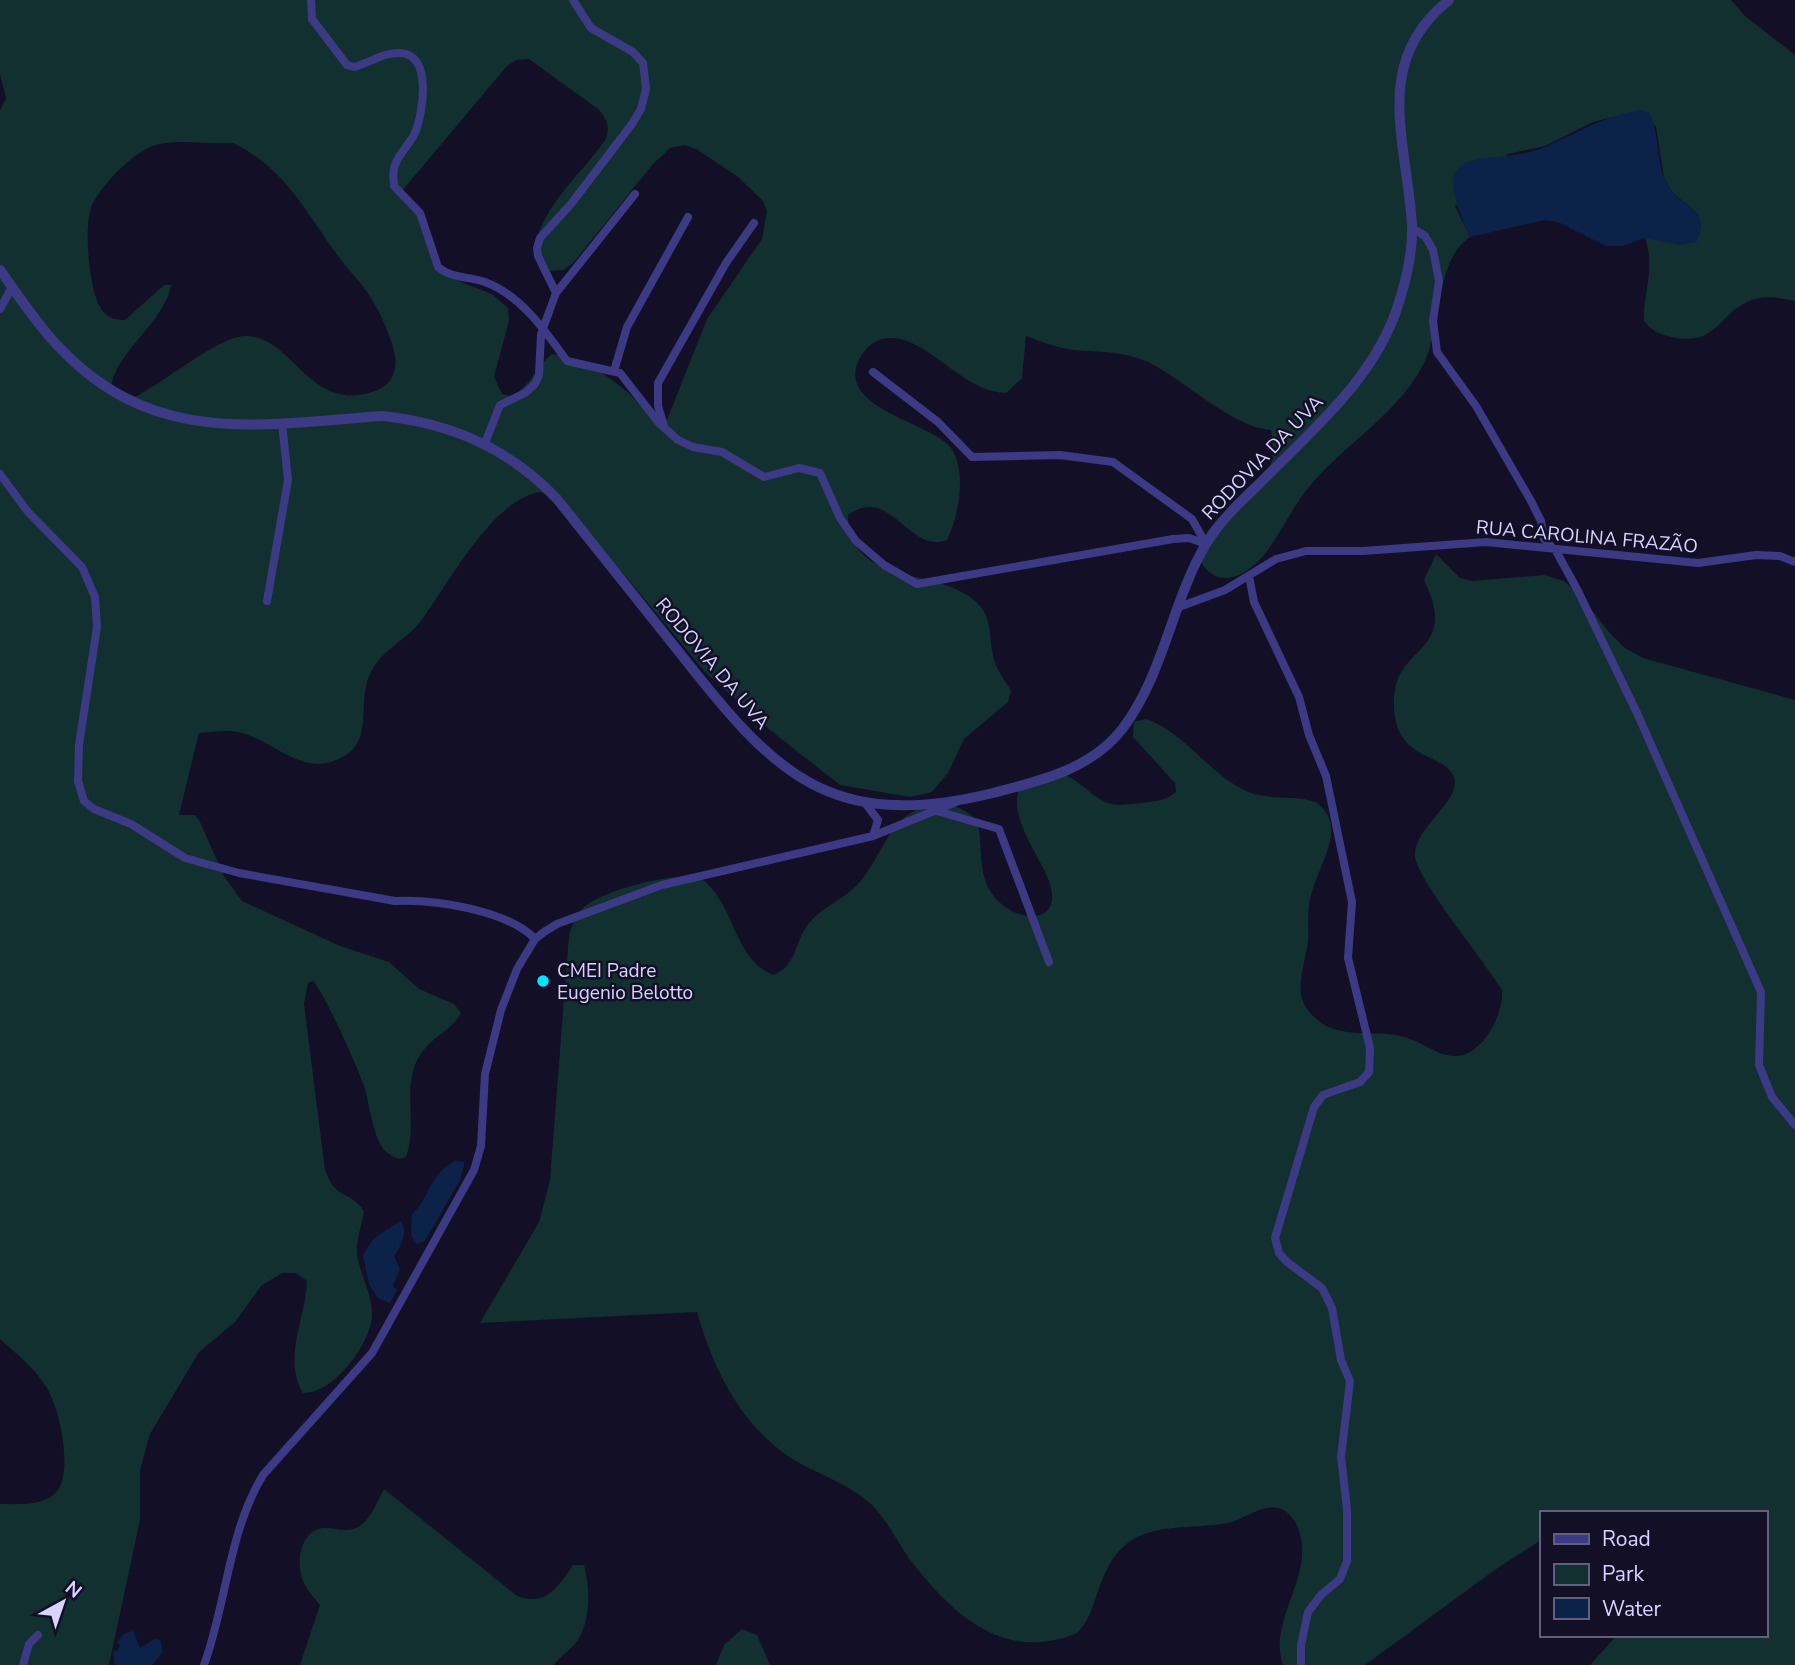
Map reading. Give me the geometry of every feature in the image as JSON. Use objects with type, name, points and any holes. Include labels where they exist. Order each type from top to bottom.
[{"type":"street","points":[[311,0],[312,19],[347,65],[354,67],[397,52],[406,54],[418,65],[422,95],[420,114],[416,131],[394,167],[393,178],[399,195],[420,212],[439,267],[455,276],[483,281],[499,288],[543,326],[567,361],[583,367],[614,371],[624,378],[665,429],[684,444],[722,452],[764,477],[806,467],[820,473],[840,518],[856,541],[893,571],[917,584],[1173,539],[1189,538],[1206,544]]},
{"type":"street","points":[[556,293],[538,256],[540,238],[571,204],[632,124],[641,109],[646,89],[643,63],[633,52],[591,28],[573,0]]},
{"type":"street","name":"RODOVIA DA UVA","points":[[0,270],[66,355],[108,390],[166,415],[204,424],[282,423],[382,416],[433,425],[485,443],[528,471],[557,499],[719,703],[763,751],[789,772],[813,785],[866,804],[903,807],[956,802],[1064,772],[1091,758],[1110,743],[1133,713],[1206,544],[1230,513],[1353,388],[1368,367],[1396,314],[1409,264],[1412,228],[1398,105],[1399,86],[1415,36],[1428,18],[1449,0]]},
{"type":"street","points":[[485,443],[500,405],[525,393],[535,384],[543,326],[556,293],[635,194]]},
{"type":"street","points":[[614,371],[627,327],[688,217]]},
{"type":"street","points":[[665,429],[658,406],[658,383],[726,263],[754,223]]},
{"type":"street","points":[[1412,228],[1425,236],[1433,250],[1440,281],[1433,321],[1437,352],[1476,406],[1531,501],[1541,521],[1544,539],[1556,551],[1637,713],[1761,992],[1759,1065],[1772,1097],[1795,1125]]},
{"type":"street","points":[[0,309],[12,287]]},
{"type":"street","points":[[873,372],[938,422],[972,457],[1071,456],[1113,462],[1192,519],[1206,544]]},
{"type":"street","points":[[267,601],[288,480],[282,423]]},
{"type":"street","points":[[0,474],[28,512],[82,567],[95,597],[97,627],[79,745],[78,780],[85,801],[94,809],[131,824],[185,858],[218,869],[395,901],[425,900],[492,916],[524,929],[535,939]]},
{"type":"street","name":"RUA CAROLINA FRAZÃO","points":[[1179,607],[1225,590],[1276,559],[1306,551],[1363,551],[1486,542],[1698,563],[1756,555],[1780,556],[1795,562]]},
{"type":"street","points":[[1249,576],[1254,602],[1298,697],[1309,735],[1326,776],[1352,902],[1348,958],[1370,1048],[1369,1072],[1360,1082],[1323,1095],[1314,1107],[1275,1238],[1279,1253],[1322,1289],[1332,1308],[1341,1360],[1350,1381],[1341,1457],[1347,1509],[1347,1561],[1340,1579],[1321,1594],[1308,1612],[1301,1645],[1301,1665]]},
{"type":"street","points":[[204,1665],[222,1607],[238,1527],[252,1493],[263,1475],[372,1353],[474,1170],[481,1146],[485,1074],[500,1010],[517,969],[535,939],[557,924],[662,885],[873,836],[956,802]]},
{"type":"street","points":[[866,804],[878,820],[873,836]]},
{"type":"street","points":[[937,811],[999,829],[1049,962]]},
{"type":"street","points":[[23,1665],[29,1644],[38,1635]]},
{"type":"green space","points":[[0,0],[1731,0],[1745,16],[1795,55],[1795,301],[1757,298],[1740,306],[1708,333],[1687,339],[1659,333],[1644,321],[1649,270],[1645,238],[1655,239],[1701,227],[1698,214],[1672,192],[1664,178],[1656,127],[1641,110],[1593,122],[1545,146],[1508,154],[1455,206],[1470,237],[1458,248],[1450,262],[1429,350],[1411,385],[1380,419],[1312,483],[1261,559],[1243,573],[1225,578],[1210,573],[1202,564],[1201,548],[1206,534],[1216,521],[1264,476],[1272,459],[1271,430],[1241,421],[1162,370],[1130,356],[1067,349],[1026,336],[1022,378],[1006,393],[974,384],[917,345],[902,339],[887,338],[876,342],[861,356],[855,374],[859,389],[888,412],[941,439],[951,448],[959,469],[960,494],[947,540],[934,542],[922,538],[888,513],[876,508],[863,508],[848,515],[852,539],[864,555],[881,566],[965,593],[980,606],[989,626],[996,666],[1011,691],[1008,702],[964,739],[948,773],[932,792],[910,797],[840,785],[770,730],[706,673],[622,572],[552,497],[540,492],[522,498],[488,527],[420,622],[376,664],[366,684],[361,735],[356,746],[346,755],[331,762],[308,763],[242,733],[199,733],[179,815],[195,815],[224,876],[242,901],[340,946],[389,962],[419,989],[454,1004],[461,1013],[426,1048],[415,1065],[410,1088],[409,1146],[406,1157],[399,1159],[382,1147],[365,1089],[349,1050],[318,988],[313,981],[308,983],[304,1004],[325,1170],[338,1191],[364,1211],[357,1253],[371,1302],[372,1317],[364,1341],[348,1366],[337,1377],[326,1386],[303,1393],[297,1380],[295,1352],[307,1281],[296,1273],[282,1273],[261,1286],[235,1322],[199,1352],[150,1434],[140,1470],[140,1520],[109,1665],[0,1665],[0,1504],[34,1503],[52,1496],[63,1475],[64,1459],[56,1408],[45,1385],[24,1360],[0,1339],[0,110],[6,98],[0,74]],"holes":[[[529,59],[598,109],[608,126],[606,139],[555,203],[539,231],[535,246],[549,271],[564,270],[574,262],[653,164],[670,148],[684,145],[696,149],[738,177],[763,201],[767,211],[762,239],[707,319],[663,430],[628,393],[600,372],[585,364],[552,354],[518,392],[511,396],[502,394],[494,377],[509,320],[508,308],[492,294],[448,277],[432,251],[420,213],[402,191],[506,67],[516,60]],[[178,142],[233,143],[273,170],[288,186],[372,299],[387,330],[395,358],[393,374],[383,387],[364,394],[344,395],[328,390],[275,347],[261,339],[245,336],[203,353],[129,400],[118,399],[112,394],[112,382],[117,369],[159,313],[171,285],[164,285],[125,320],[118,320],[104,313],[97,301],[89,259],[88,227],[92,205],[116,173],[148,148]]]},
{"type":"green space","points":[[1436,554],[1460,578],[1472,581],[1544,575],[1564,581],[1581,596],[1625,648],[1643,658],[1795,700],[1795,1665],[1590,1665],[1615,1637],[1767,1637],[1767,1511],[1540,1511],[1540,1541],[1496,1569],[1365,1665],[1283,1665],[1280,1636],[1298,1576],[1302,1546],[1298,1528],[1292,1518],[1284,1510],[1272,1507],[1228,1523],[1164,1529],[1140,1536],[1118,1552],[1110,1564],[1090,1613],[1077,1633],[1051,1641],[1027,1642],[1004,1638],[983,1629],[945,1600],[912,1562],[872,1505],[844,1485],[794,1460],[759,1431],[732,1395],[721,1375],[697,1312],[480,1323],[539,1222],[550,1180],[569,935],[576,916],[584,907],[607,894],[640,884],[675,877],[700,878],[712,888],[721,901],[750,957],[760,968],[774,975],[792,959],[809,923],[859,883],[899,822],[923,808],[945,805],[965,810],[977,821],[983,873],[989,889],[998,901],[1021,915],[1042,914],[1049,907],[1052,897],[1049,881],[1021,822],[1017,806],[1018,792],[1027,781],[1053,772],[1069,777],[1097,798],[1114,804],[1156,801],[1172,795],[1176,792],[1175,783],[1133,737],[1134,722],[1146,719],[1160,725],[1242,789],[1269,797],[1316,802],[1326,813],[1331,824],[1331,836],[1310,899],[1308,941],[1301,985],[1303,1001],[1317,1020],[1340,1031],[1404,1037],[1447,1055],[1464,1055],[1473,1050],[1482,1042],[1495,1022],[1502,1000],[1502,990],[1439,902],[1415,856],[1421,835],[1451,796],[1455,786],[1454,777],[1440,763],[1409,745],[1395,719],[1397,680],[1431,636],[1435,622],[1433,604],[1424,580]]},
{"type":"green space","points":[[384,1489],[517,1596],[527,1599],[544,1597],[562,1581],[573,1565],[584,1565],[588,1594],[587,1614],[582,1633],[575,1644],[554,1665],[300,1665],[320,1605],[305,1585],[300,1571],[300,1555],[305,1540],[316,1530],[323,1528],[348,1530],[361,1525],[373,1511]]},
{"type":"green space","points":[[742,1629],[757,1635],[770,1665],[716,1665],[724,1645]]},
{"type":"water","points":[[1641,110],[1649,112],[1653,121],[1666,182],[1699,217],[1700,232],[1696,242],[1680,245],[1645,238],[1623,246],[1606,246],[1558,222],[1545,220],[1470,237],[1457,205],[1453,183],[1458,169],[1468,162],[1545,147],[1603,120]]},
{"type":"water","points":[[455,1161],[465,1162],[460,1180],[425,1241],[417,1244],[411,1235],[412,1214],[435,1179]]},
{"type":"water","points":[[400,1221],[404,1234],[394,1256],[400,1269],[393,1286],[397,1290],[390,1303],[378,1298],[369,1284],[363,1255],[373,1239]]},
{"type":"water","points":[[133,1631],[140,1648],[155,1639],[160,1640],[163,1651],[153,1665],[114,1665],[113,1650],[117,1651],[120,1646],[117,1642],[124,1634]]},
{"type":"place","name":"CMEI Padre Eugenio Belotto","points":[[543,981]]}]
